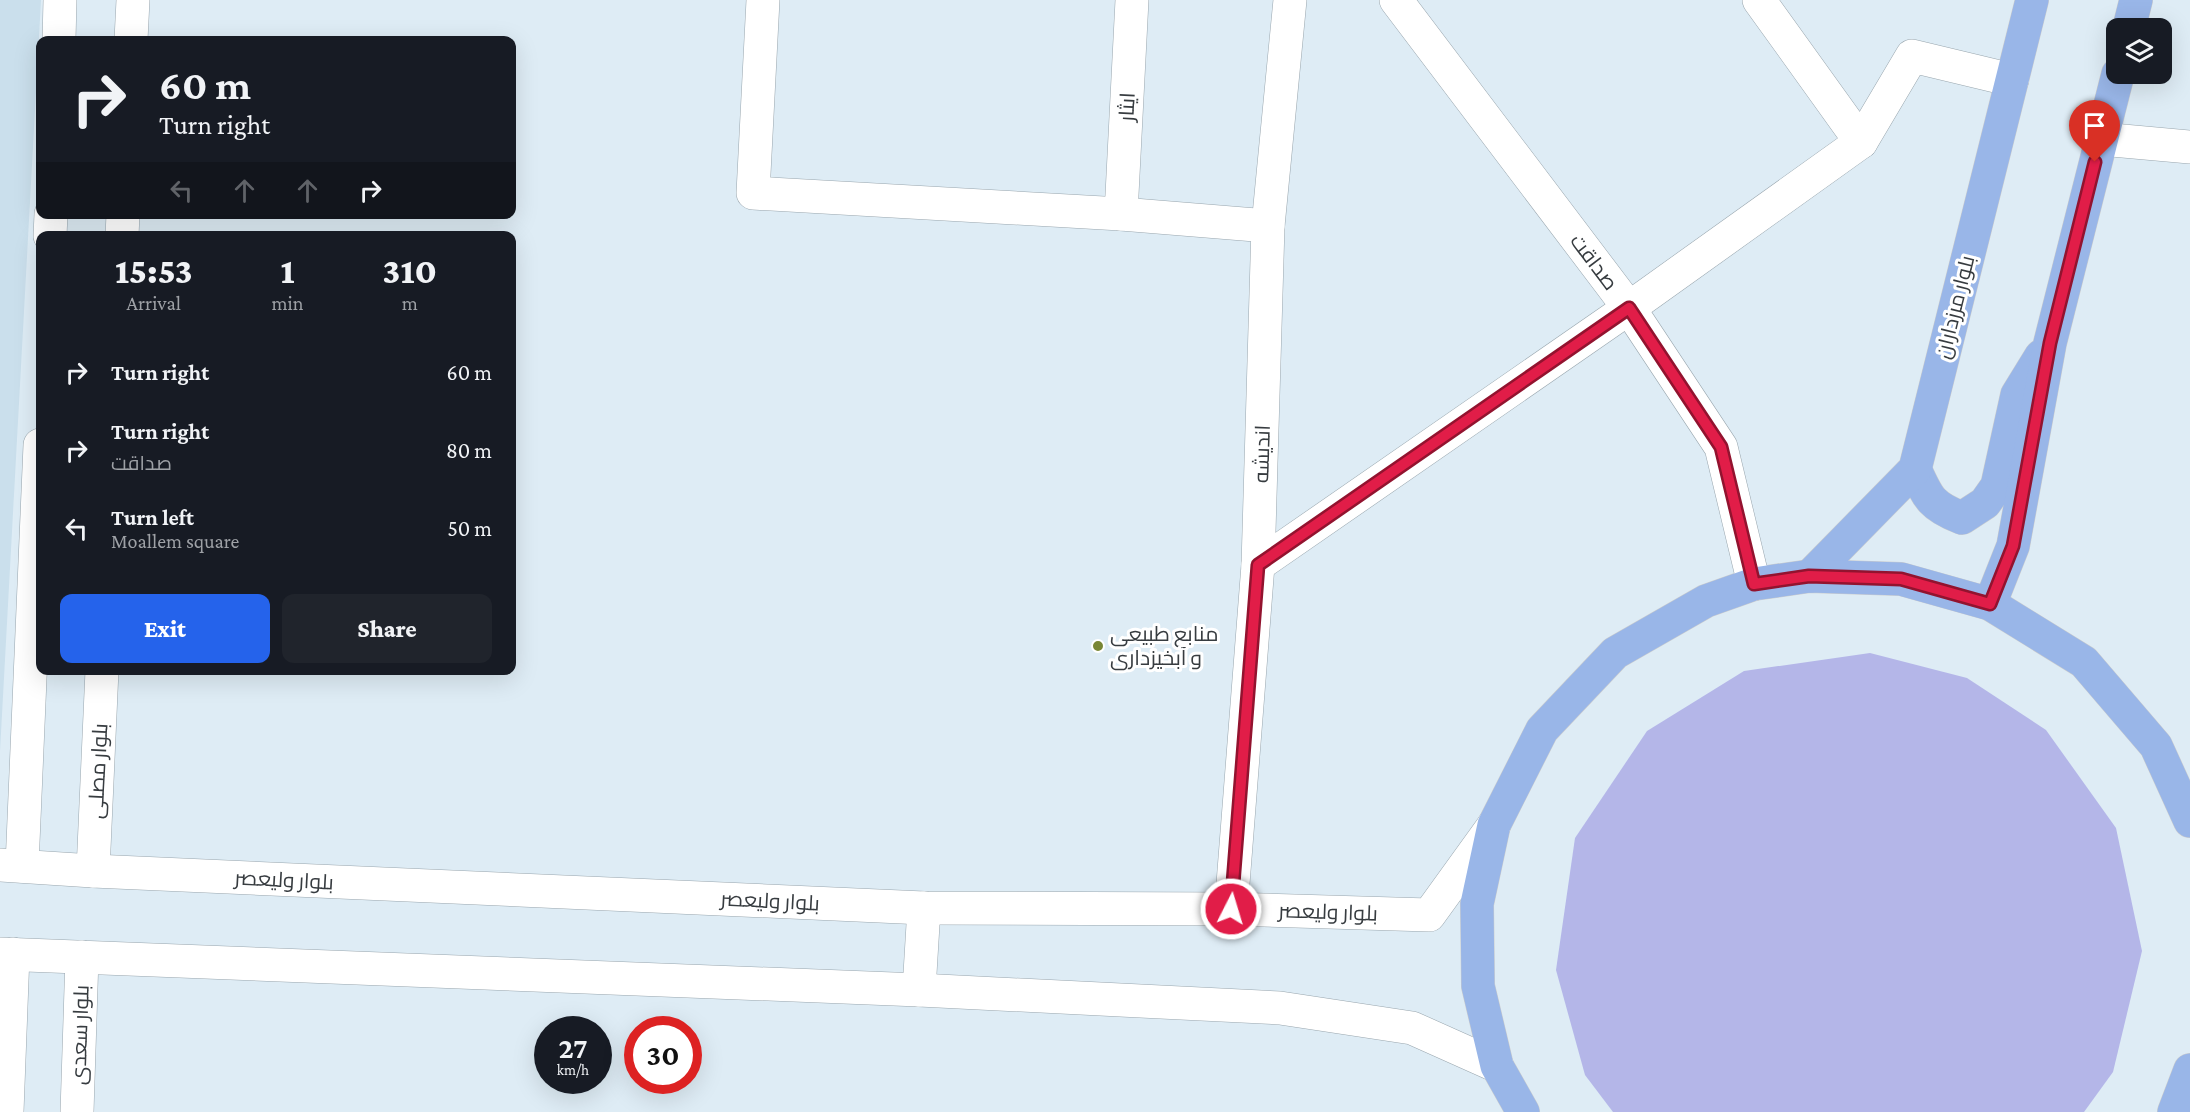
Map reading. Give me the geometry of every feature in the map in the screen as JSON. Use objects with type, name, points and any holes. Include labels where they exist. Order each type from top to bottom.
[{"type":"main road","name":"بلوار مرزداران","points":[[1915,469],[2032,0]]},
{"type":"main road","points":[[2132,18],[2136,0]]},
{"type":"main road","points":[[1990,604],[2013,546],[2050,343],[2115,84]]},
{"type":"main road","points":[[1809,576],[1915,469],[1926,494],[1941,510],[1962,518],[1985,504],[1997,486],[2017,395],[2050,343]]},
{"type":"main road","points":[[1523,1112],[1497,1066],[1478,986],[1477,904],[1494,825],[1542,730],[1615,653],[1706,601],[1754,584],[1809,576],[1901,579],[1990,604],[2084,662],[2156,746],[2190,821]]},
{"type":"main road","points":[[2175,1112],[2190,1070]]},
{"type":"main road","points":[[2175,1112],[2190,1106]]},
{"type":"street","points":[[58,36],[60,0]]},
{"type":"street","points":[[131,36],[133,0]]},
{"type":"street","points":[[763,0],[753,193],[1121,214],[1268,226]]},
{"type":"street","name":"ایثار","points":[[1121,214],[1132,0]]},
{"type":"street","name":"اندیشه","points":[[1231,909],[1258,565],[1268,226],[1290,0]]},
{"type":"street","name":"صداقت","points":[[1396,0],[1629,308],[1721,447],[1754,584]]},
{"type":"street","points":[[1759,0],[1861,142]]},
{"type":"street","points":[[1258,565],[1629,308],[1861,142],[1912,56],[2012,80]]},
{"type":"street","points":[[2101,139],[2190,147]]},
{"type":"street","points":[[11,865],[36,503]]},
{"type":"street","name":"بلوار مصلی","points":[[93,871],[102,675]]},
{"type":"street","name":"بلوار ولیعصر","points":[[11,865],[93,871],[924,908],[1231,909],[1429,915],[1494,825]]},
{"type":"street","points":[[919,990],[924,908]]},
{"type":"street","points":[[7,1112],[7,954],[919,990],[1280,1008],[1412,1029],[1497,1066]]},
{"type":"street","name":"بلوار سعدی","points":[[77,1112],[82,957]]},
{"type":"shaded area","points":[[0,0],[41,0],[39,36],[36,36],[36,92],[0,751]]},
{"type":"shaded area","points":[[1870,653],[1967,678],[2046,730],[2116,828],[2142,951],[2113,1072],[2084,1112],[1613,1112],[1585,1075],[1556,970],[1575,838],[1647,731],[1744,671]]},
{"type":"place","name":"منابع طبیعی و آبخیزداری","points":[[1098,646]]},
{"type":"route","points":[[1231,909],[1258,565],[1629,308],[1721,447],[1754,584],[1809,576],[1901,579],[1990,604],[2013,546],[2050,343],[2095,162]]}]
